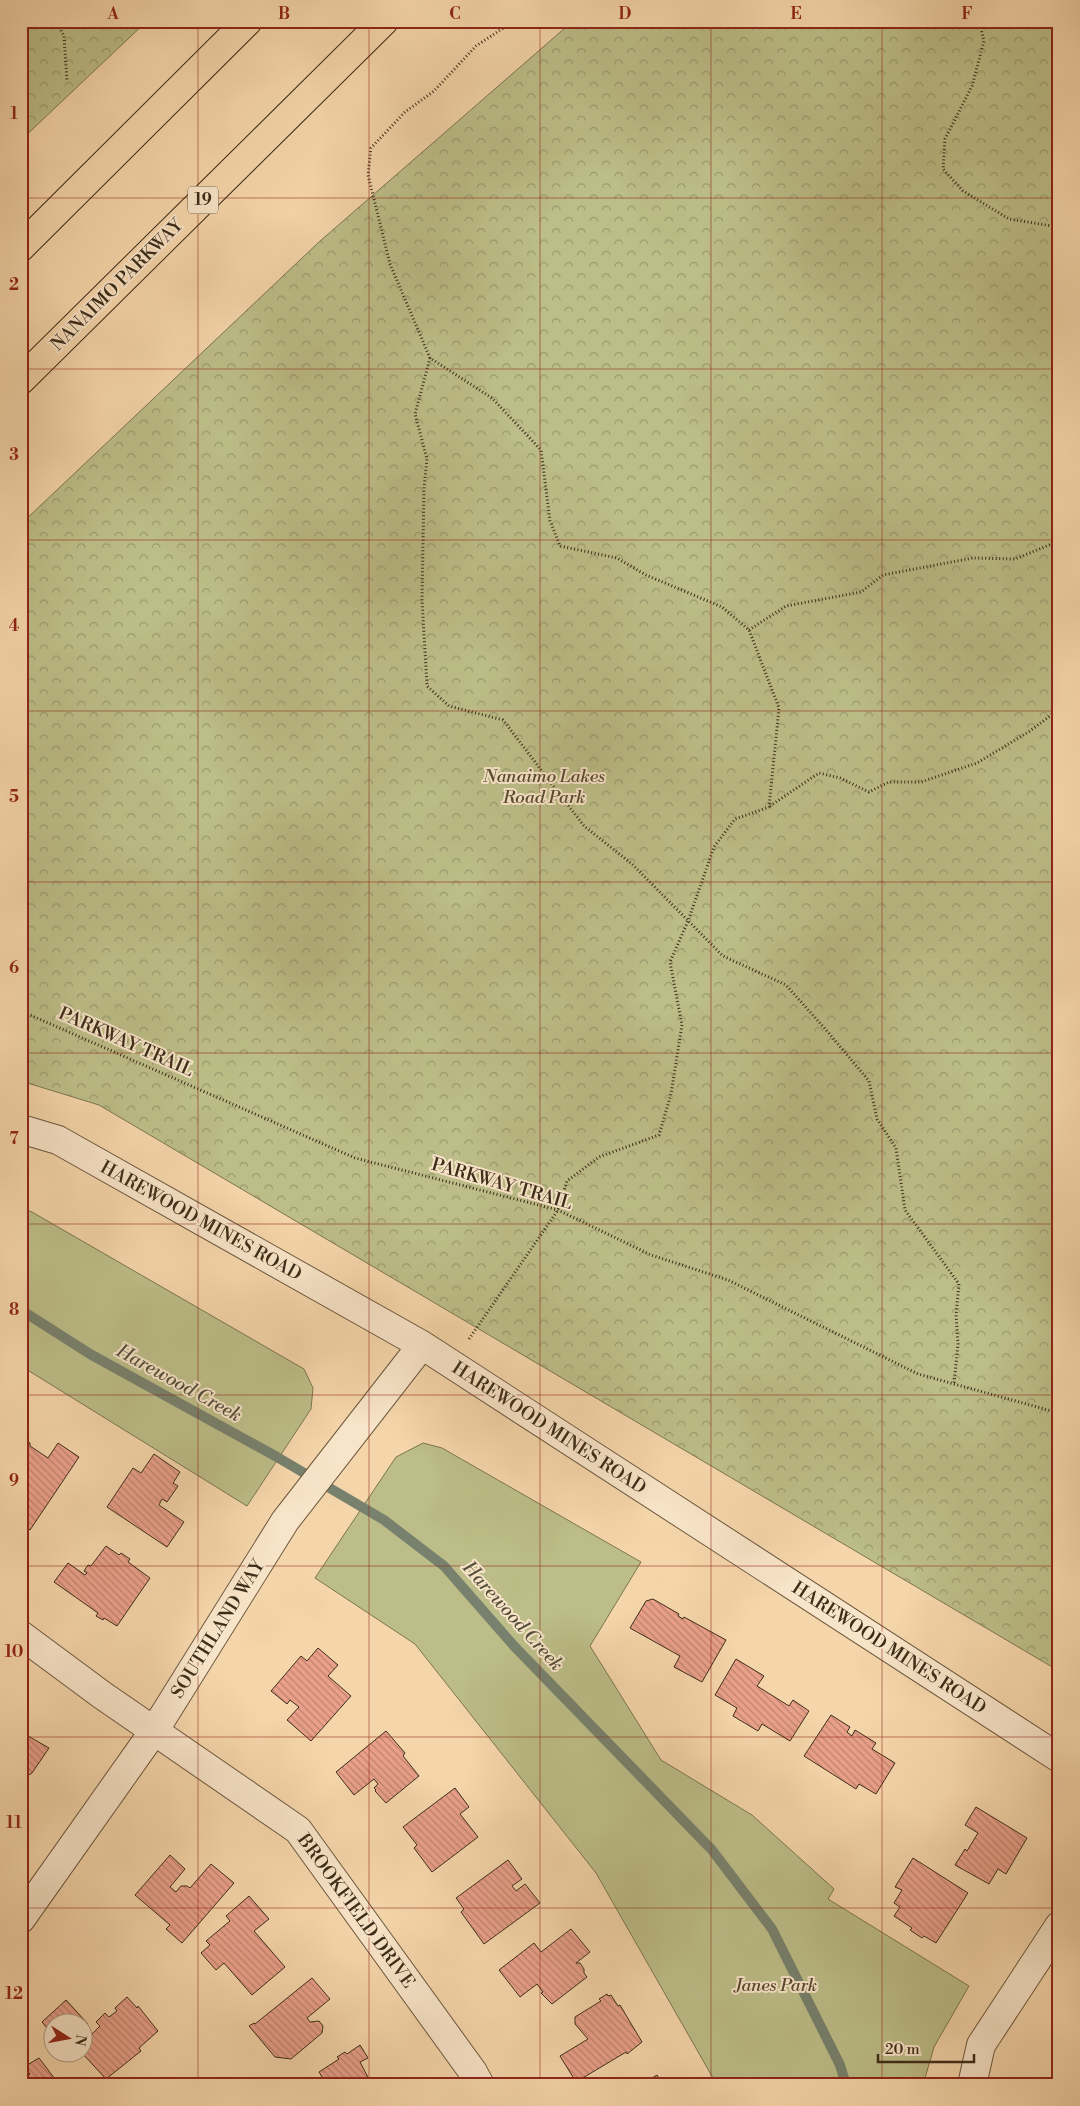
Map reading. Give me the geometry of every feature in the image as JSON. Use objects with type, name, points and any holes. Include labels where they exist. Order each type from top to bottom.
[{"type":"highway","points":[[21,247],[248,21]]},
{"type":"highway","name":"NANAIMO PARKWAY","points":[[21,380],[384,21]]},
{"type":"street","name":"HAREWOOD MINES ROAD","points":[[21,1129],[58,1140],[422,1345],[1059,1758]]},
{"type":"street","name":"SOUTHLAND WAY","points":[[21,1919],[154,1731],[285,1521],[422,1345]]},
{"type":"street","name":"BROOKFIELD DRIVE","points":[[21,1635],[154,1731],[298,1830],[480,2085]]},
{"type":"street","points":[[972,2085],[980,2045],[1059,1926]]},
{"type":"path","points":[[56,21],[64,36],[67,81]]},
{"type":"path","points":[[514,21],[476,46],[434,91],[404,112],[371,148],[368,175],[390,264],[430,358],[492,398],[541,450],[550,521],[560,546],[617,558],[646,575],[722,607],[749,630],[778,708],[769,807]]},
{"type":"path","points":[[979,21],[984,41],[972,86],[945,139],[943,169],[963,191],[1009,220],[1056,227],[1059,271]]},
{"type":"path","points":[[1059,290],[1057,319],[1059,320]]},
{"type":"path","points":[[430,358],[415,414],[427,459],[424,488],[422,600],[427,686],[449,706],[503,720],[584,826],[632,864],[723,956],[786,985],[828,1031],[869,1081],[877,1119],[896,1148],[905,1210],[959,1284],[956,1315],[958,1344],[954,1384]]},
{"type":"path","points":[[749,630],[786,606],[861,592],[883,575],[973,558],[1015,558],[1059,541]]},
{"type":"path","points":[[451,1364],[558,1210],[567,1181],[599,1157],[660,1135],[671,1094],[682,1026],[670,962],[688,921],[714,847],[735,819],[769,807],[818,773],[840,778],[869,792],[889,782],[921,782],[977,763],[1030,731],[1059,709]]},
{"type":"path","name":"PARKWAY TRAIL","points":[[21,1011],[354,1158],[558,1210],[651,1255],[728,1280],[918,1374],[1059,1413]]},
{"type":"green space","points":[[21,21],[147,21],[21,140]]},
{"type":"green space","name":"Nanaimo Lakes Road Park","points":[[573,21],[1059,21],[1059,1671],[99,1105],[21,1081],[21,524],[319,242]]},
{"type":"green space","points":[[21,1208],[32,1212],[304,1369],[313,1388],[311,1409],[247,1506],[21,1366]]},
{"type":"green space","name":"Janes Park","points":[[423,1443],[442,1448],[641,1562],[590,1646],[661,1760],[752,1815],[834,1889],[828,1899],[969,1986],[934,2047],[923,2085],[717,2085],[596,1873],[415,1644],[315,1578],[396,1457]]},
{"type":"building","points":[[25,1439],[30,1443],[30,1446],[48,1458],[58,1443],[79,1457],[30,1530],[21,1524],[21,1493],[23,1490],[21,1489],[21,1440]]},
{"type":"building","points":[[154,1454],[180,1472],[173,1483],[178,1486],[167,1502],[162,1499],[159,1505],[184,1522],[167,1547],[107,1507],[133,1468],[141,1473]]},
{"type":"building","points":[[106,1546],[119,1555],[121,1553],[130,1559],[128,1562],[150,1578],[117,1626],[104,1618],[103,1620],[96,1616],[98,1613],[54,1582],[68,1563],[85,1575],[87,1573],[84,1571],[88,1565],[91,1566]]},
{"type":"building","points":[[653,1599],[679,1614],[678,1616],[683,1619],[684,1617],[726,1640],[702,1682],[674,1667],[680,1656],[630,1628],[646,1601]]},
{"type":"building","points":[[318,1648],[338,1665],[328,1676],[351,1696],[311,1741],[287,1720],[299,1707],[290,1700],[287,1704],[271,1691],[301,1656],[307,1661]]},
{"type":"building","points":[[736,1659],[764,1676],[757,1686],[789,1706],[793,1700],[809,1711],[790,1741],[762,1724],[758,1731],[733,1716],[737,1708],[715,1695]]},
{"type":"building","points":[[831,1715],[850,1727],[847,1732],[852,1736],[855,1730],[876,1743],[872,1749],[895,1763],[876,1794],[859,1784],[856,1789],[804,1756]]},
{"type":"building","points":[[386,1731],[405,1753],[403,1756],[419,1776],[386,1803],[375,1791],[374,1788],[378,1784],[374,1779],[354,1795],[336,1772]]},
{"type":"building","points":[[21,1732],[49,1748],[32,1773],[21,1780]]},
{"type":"building","points":[[455,1788],[469,1807],[460,1814],[478,1837],[432,1872],[414,1848],[417,1845],[403,1827]]},
{"type":"building","points":[[976,1807],[1027,1838],[1006,1874],[998,1869],[989,1884],[955,1865],[965,1849],[967,1851],[978,1833],[965,1825]]},
{"type":"building","points":[[170,1855],[185,1869],[170,1887],[176,1892],[181,1886],[190,1888],[211,1864],[234,1883],[182,1943],[166,1929],[170,1925],[135,1895]]},
{"type":"building","points":[[913,1858],[968,1893],[936,1943],[924,1936],[922,1938],[910,1930],[912,1928],[894,1916],[900,1907],[894,1903],[902,1890],[895,1887]]},
{"type":"building","points":[[508,1860],[522,1879],[512,1886],[516,1891],[525,1884],[540,1903],[484,1944],[461,1912],[464,1909],[456,1898]]},
{"type":"building","points":[[249,1896],[269,1919],[254,1931],[285,1967],[252,1995],[224,1963],[216,1970],[201,1953],[210,1945],[206,1941],[230,1921],[226,1916]]},
{"type":"building","points":[[571,1929],[590,1952],[576,1963],[580,1963],[587,1977],[552,2004],[541,1993],[543,1992],[537,1984],[520,1997],[499,1970],[534,1943],[541,1952]]},
{"type":"building","points":[[312,1978],[330,1999],[307,2018],[310,2022],[319,2021],[323,2026],[322,2033],[291,2059],[275,2057],[249,2026],[255,2024]]},
{"type":"building","points":[[607,1994],[608,1996],[611,1995],[618,2006],[620,2005],[642,2042],[627,2054],[626,2052],[576,2082],[560,2056],[588,2039],[575,2024],[575,2017],[601,2001],[599,1999]]},
{"type":"building","points":[[127,1997],[137,2008],[138,2006],[158,2031],[139,2048],[141,2051],[106,2079],[92,2064],[92,2034],[100,2026],[96,2022],[105,2013],[109,2017],[117,2011],[115,2008]]},
{"type":"building","points":[[66,2000],[79,2014],[51,2014]]},
{"type":"building","points":[[360,2045],[368,2058],[360,2062],[372,2085],[321,2085],[325,2082],[319,2072],[339,2059],[337,2057],[345,2052],[347,2054]]},
{"type":"building","points":[[39,2058],[58,2083],[63,2079],[67,2085],[21,2085],[21,2078],[23,2080],[30,2074],[24,2067]]},
{"type":"building","points":[[657,2075],[663,2085],[641,2085]]},
{"type":"waterway","name":"Harewood Creek","points":[[21,1310],[90,1354],[277,1457],[384,1520],[444,1566],[514,1646],[712,1850],[772,1929],[840,2065],[846,2085]]}]
